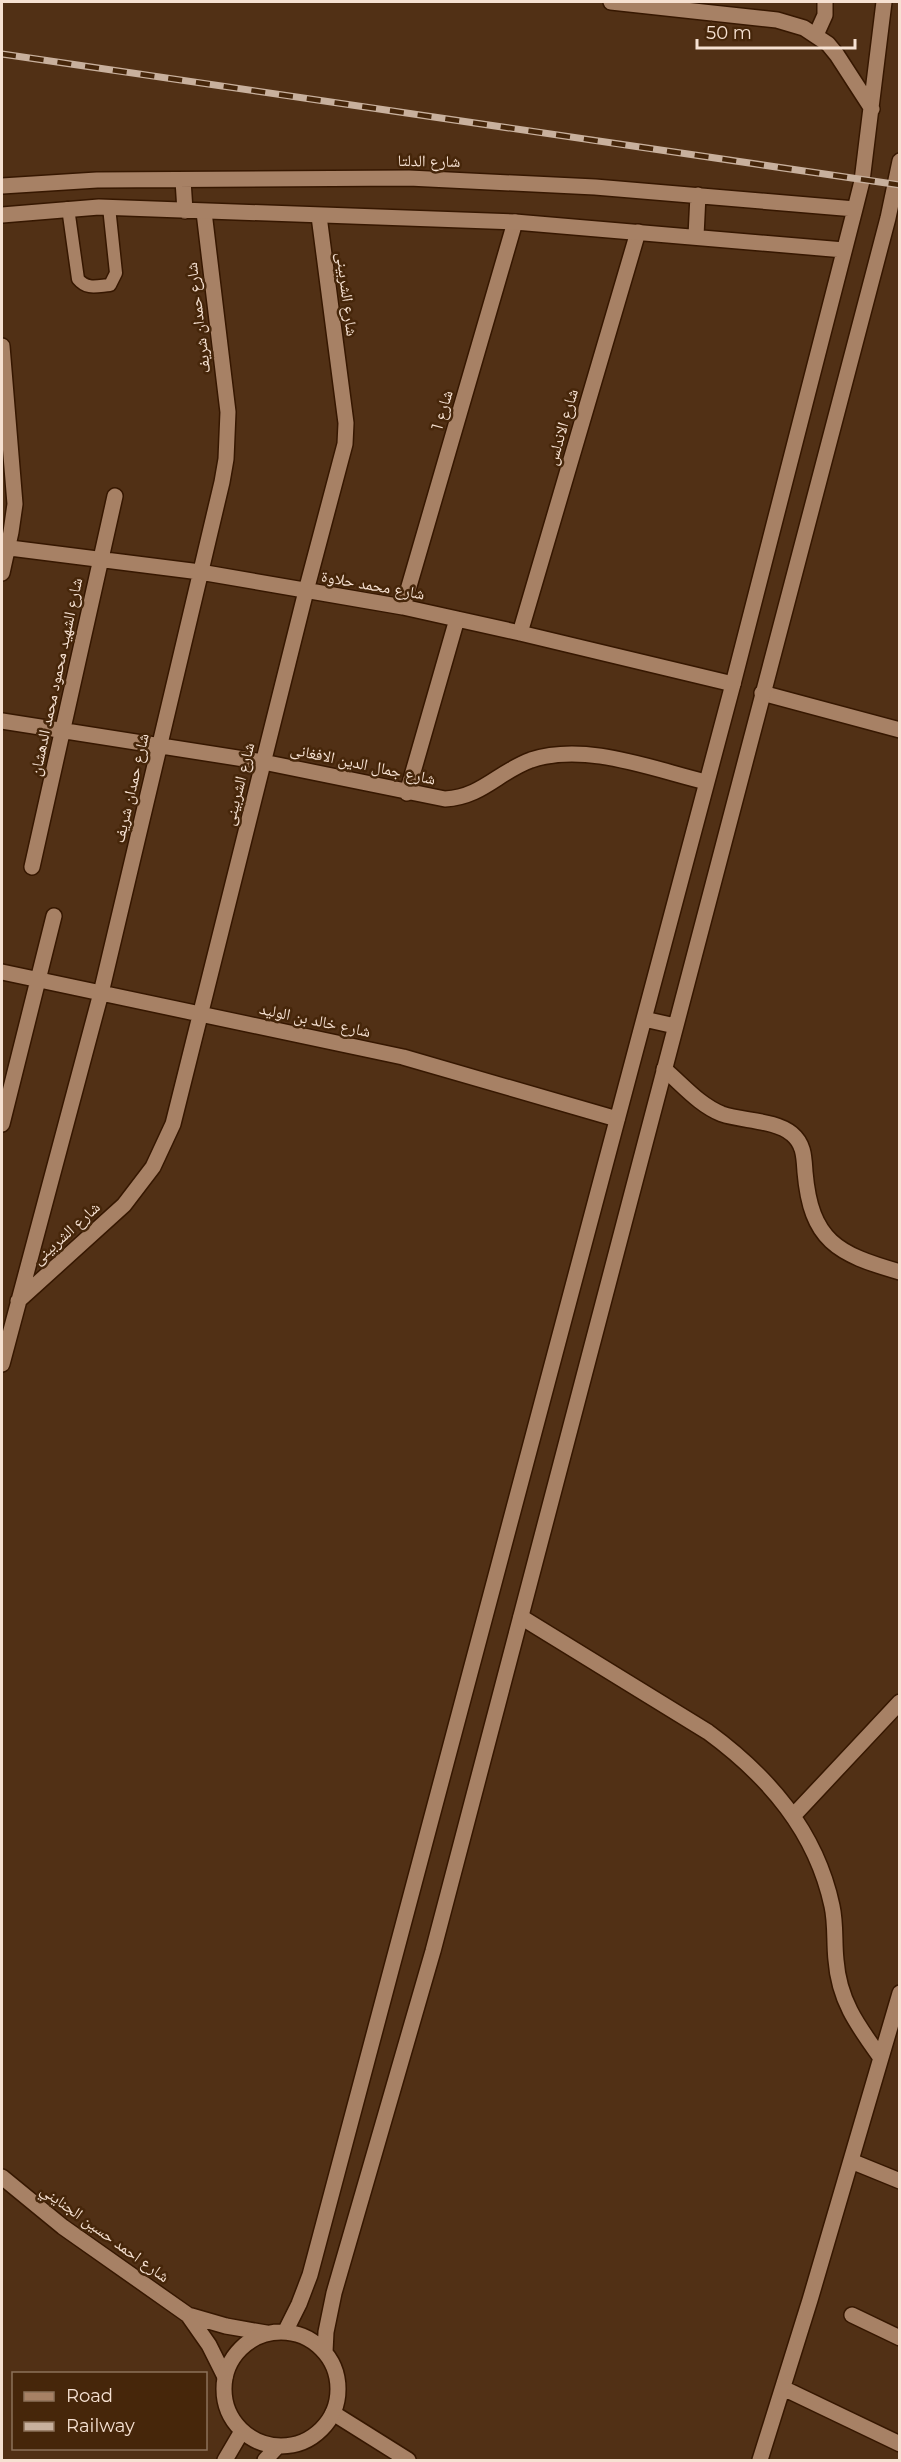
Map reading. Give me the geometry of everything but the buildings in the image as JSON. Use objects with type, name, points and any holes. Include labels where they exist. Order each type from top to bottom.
[{"type":"street","points":[[611,2],[777,20],[798,25],[816,35],[837,55],[872,109]]},
{"type":"street","points":[[816,35],[825,15],[825,2]]},
{"type":"street","points":[[285,2332],[310,2275],[733,684],[862,181],[884,2]]},
{"type":"street","points":[[325,2352],[326,2332],[334,2293],[433,1951],[762,693],[894,219],[900,161]]},
{"type":"street","name":"شارع الدلتا","points":[[2,186],[97,180],[421,179],[595,187],[855,209]]},
{"type":"street","points":[[97,180],[104,207]]},
{"type":"street","points":[[183,180],[185,211]]},
{"type":"street","points":[[64,181],[68,208]]},
{"type":"street","points":[[696,236],[698,195]]},
{"type":"street","points":[[2,215],[68,208],[104,207],[515,222],[844,249]]},
{"type":"street","name":"شارع حمدان شريف","points":[[2,1364],[101,993],[222,482],[228,436],[228,412],[204,212]]},
{"type":"street","name":"شارع الشربينى","points":[[18,1301],[124,1205],[153,1167],[173,1124],[306,591],[343,454],[346,433],[319,216]]},
{"type":"street","name":"شارع 1","points":[[404,608],[515,222]]},
{"type":"street","name":"شارع الاندلس","points":[[520,633],[638,232]]},
{"type":"street","points":[[2,346],[15,504],[5,547],[2,573]]},
{"type":"street","name":"شارع الشهيد محمود محمد الدهشان","points":[[33,867],[115,496]]},
{"type":"street","name":"شارع محمد حلاوة","points":[[5,547],[200,572],[404,608],[733,684]]},
{"type":"street","points":[[407,792],[457,619]]},
{"type":"street","points":[[762,693],[900,730]]},
{"type":"street","name":"شارع جمال الدين الافغانى","points":[[2,721],[263,762],[445,799],[478,792],[516,766],[565,753],[599,756],[706,782]]},
{"type":"street","points":[[2,1124],[54,916]]},
{"type":"street","name":"شارع خالد بن الوليد","points":[[2,972],[403,1057],[617,1119]]},
{"type":"street","points":[[644,1019],[675,1026]]},
{"type":"street","points":[[664,1068],[702,1102],[721,1113],[779,1126],[793,1134],[804,1156],[808,1200],[823,1232],[849,1255],[864,1262],[900,1272]]},
{"type":"street","points":[[520,1617],[708,1732],[733,1750],[762,1777],[794,1815],[819,1862],[832,1906],[836,1960],[843,1996],[851,2016],[881,2058]]},
{"type":"street","points":[[794,1815],[900,1701]]},
{"type":"street","points":[[760,2460],[881,2058],[893,2039],[900,1993]]},
{"type":"street","points":[[851,2161],[900,2181]]},
{"type":"street","name":"شارع احمد حسين الجنايني","points":[[2,2177],[63,2227],[188,2316],[209,2345],[225,2377]]},
{"type":"street","points":[[852,2315],[900,2338]]},
{"type":"street","name":"شارع احمد حسين الجنايني","points":[[188,2316],[266,2333]]},
{"type":"street","points":[[285,2332],[307,2338],[325,2352],[332,2363],[338,2388],[333,2413],[316,2434],[304,2441],[278,2446],[259,2441],[242,2431],[234,2422],[225,2401],[225,2377],[235,2354],[254,2338],[266,2333],[285,2332]]},
{"type":"street","points":[[783,2388],[900,2444]]},
{"type":"street","points":[[333,2413],[408,2460]]},
{"type":"street","points":[[225,2460],[242,2431]]},
{"type":"street","points":[[265,2460],[278,2446]]},
{"type":"lane","points":[[68,208],[78,279],[86,286],[93,287],[110,285],[116,273],[104,207]]},
{"type":"railway","points":[[2,54],[900,185]]}]
